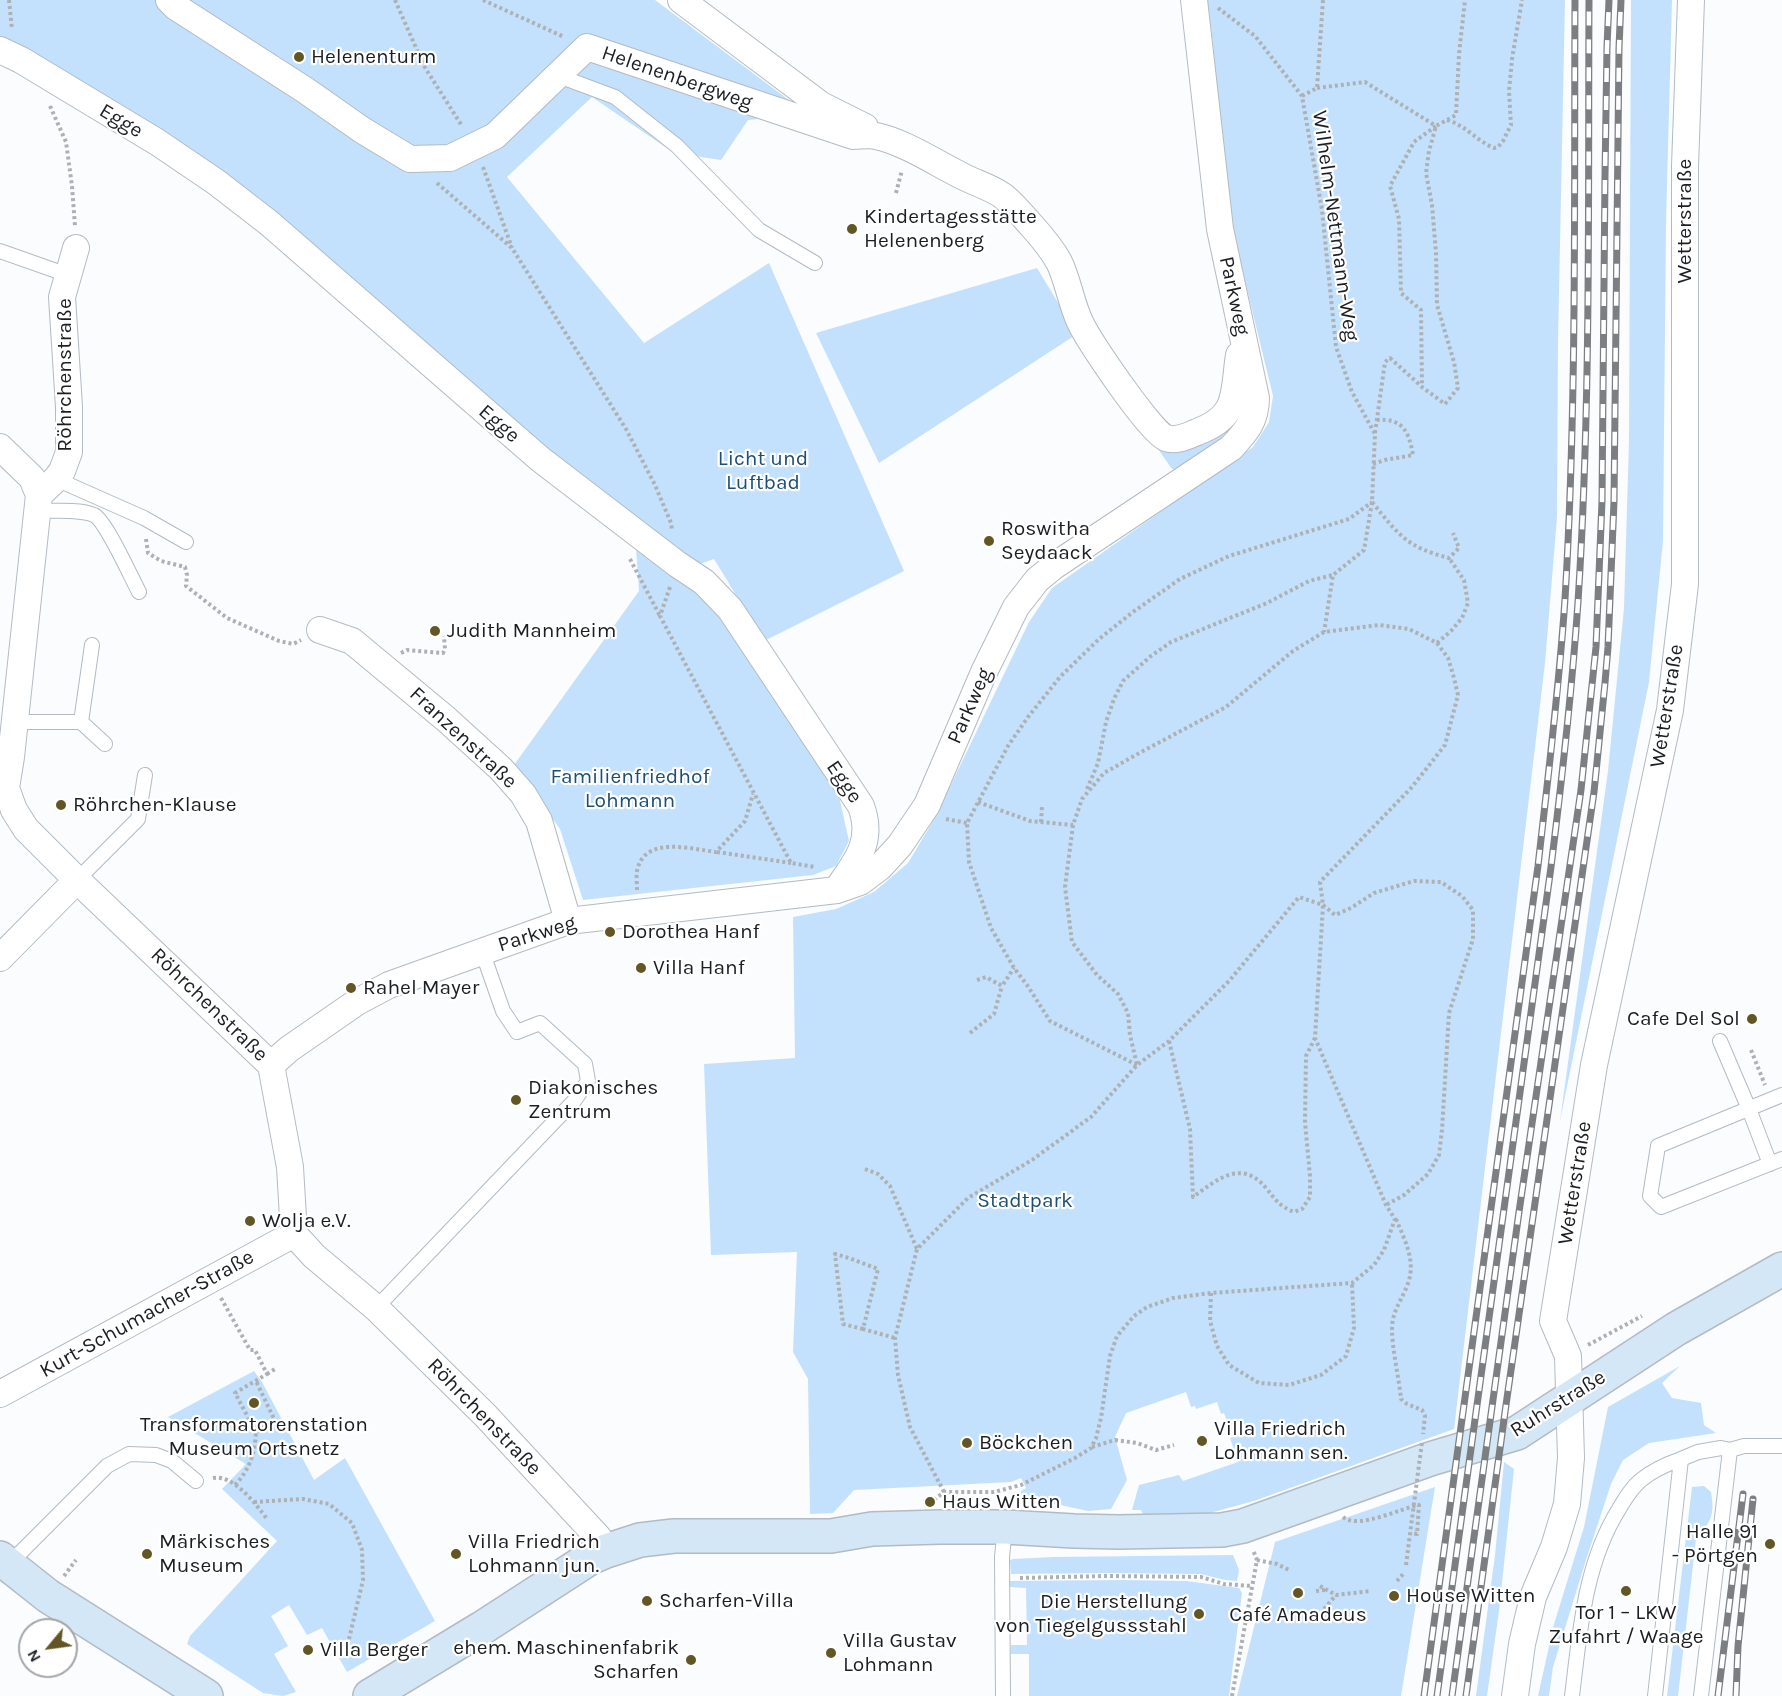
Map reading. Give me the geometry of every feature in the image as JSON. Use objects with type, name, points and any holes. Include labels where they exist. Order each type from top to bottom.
[{"type":"main road","name":"Ruhrstraße","points":[[1005,1527],[1074,1532],[1222,1530],[1243,1526],[1322,1499],[1426,1450],[1517,1433],[1676,1329],[1782,1269]]},
{"type":"main road","points":[[370,1696],[482,1628],[590,1558],[640,1540],[674,1536],[831,1536],[872,1529],[1005,1527]]},
{"type":"main road","points":[[4,1562],[48,1596],[206,1696]]},
{"type":"main road","points":[[158,1666],[172,1696]]},
{"type":"street","points":[[169,0],[362,130],[410,159]]},
{"type":"street","name":"Helenenbergweg","points":[[681,0],[821,105],[862,125],[874,135]]},
{"type":"street","name":"Wetterstraße","points":[[1515,1696],[1522,1644],[1533,1597],[1554,1547],[1567,1504],[1571,1458],[1568,1356],[1553,1321],[1594,1065],[1670,710],[1685,584],[1685,166],[1691,0]]},
{"type":"street","name":"Parkweg","points":[[271,1065],[289,1049],[357,1002],[389,985],[482,951],[568,921],[837,890],[860,882],[880,867],[900,845],[927,806],[1016,607],[1037,580],[1054,566],[1231,448],[1246,432],[1253,418],[1256,398],[1220,229],[1204,3]]},
{"type":"street","name":"Helenenbergweg","points":[[410,159],[450,158],[495,136],[587,47],[853,136],[874,135],[893,141],[968,179],[985,185],[1004,197],[1031,225],[1059,262],[1081,325],[1132,401],[1164,438],[1178,439],[1197,432],[1223,416],[1236,390],[1239,357],[1244,344]]},
{"type":"street","name":"Egge","points":[[0,50],[21,60],[157,142],[216,182],[269,223],[540,459],[677,564],[704,582],[730,609],[861,806],[866,831],[863,850],[837,890]]},
{"type":"street","name":"Röhrchenstraße","points":[[76,248],[62,297],[69,408],[69,452],[62,471],[44,495],[11,757],[3,787],[26,829],[271,1065],[290,1167],[294,1234],[314,1256],[376,1308],[485,1415],[598,1537],[606,1551]]},
{"type":"street","points":[[0,447],[32,478],[44,495]]},
{"type":"street","name":"Franzenstraße","points":[[321,630],[352,641],[446,719],[524,794],[539,821],[568,921]]},
{"type":"street","points":[[0,958],[77,880]]},
{"type":"street","name":"Kurt-Schumacher-Straße","points":[[0,1394],[294,1234]]},
{"type":"lane","points":[[556,75],[615,97],[677,146],[759,230],[815,263]]},
{"type":"lane","points":[[0,251],[68,275]]},
{"type":"lane","points":[[44,495],[144,518],[186,542]]},
{"type":"lane","points":[[44,495],[80,512],[95,516],[106,529],[139,592]]},
{"type":"lane","points":[[81,722],[92,645]]},
{"type":"lane","points":[[15,722],[81,722],[105,744]]},
{"type":"lane","points":[[77,880],[138,819],[145,775]]},
{"type":"lane","points":[[376,1308],[574,1101],[588,1082],[585,1064],[540,1023],[517,1032],[503,1011],[482,951]]},
{"type":"lane","points":[[1720,1041],[1749,1109],[1776,1162],[1662,1208],[1650,1196],[1658,1146],[1749,1109],[1776,1098]]},
{"type":"lane","points":[[1572,1696],[1585,1596],[1599,1551],[1613,1519],[1629,1492],[1640,1480],[1659,1468],[1698,1452],[1721,1448],[1730,1450],[1744,1446],[1782,1446]]},
{"type":"lane","points":[[1701,1696],[1730,1450]]},
{"type":"lane","points":[[4,1562],[107,1466],[129,1454],[156,1455],[172,1461],[196,1481]]},
{"type":"lane","points":[[1655,1696],[1681,1459]]},
{"type":"lane","points":[[1003,1696],[1002,1557],[1005,1527]]},
{"type":"path","points":[[395,0],[423,66],[475,145],[512,249],[611,403],[655,485],[671,523],[677,564],[660,616],[791,863]]},
{"type":"path","points":[[483,0],[587,47]]},
{"type":"path","points":[[1317,88],[1323,0]]},
{"type":"path","points":[[1422,387],[1421,310],[1401,293],[1399,219],[1390,186],[1414,142],[1456,114],[1465,0]]},
{"type":"path","points":[[1446,120],[1458,123],[1487,146],[1498,147],[1503,141],[1511,125],[1509,92],[1522,0]]},
{"type":"path","points":[[1204,3],[1221,9],[1255,36],[1302,96],[1317,88],[1365,82],[1436,126]]},
{"type":"path","name":"Wilhelm-Nettmann-Weg","points":[[1302,96],[1322,210],[1336,347],[1352,392],[1375,434]]},
{"type":"path","points":[[48,101],[66,142],[72,186],[76,248]]},
{"type":"path","points":[[1086,793],[1098,763],[1106,723],[1114,699],[1124,681],[1151,656],[1171,642],[1267,603],[1309,581],[1333,575],[1364,550],[1372,502],[1375,434],[1385,362],[1390,358],[1445,404],[1458,388],[1454,362],[1437,304],[1437,253],[1426,173],[1436,126]]},
{"type":"path","points":[[410,159],[512,249]]},
{"type":"path","points":[[1373,464],[1413,455],[1410,437],[1400,424],[1391,420],[1377,420]]},
{"type":"path","points":[[1372,502],[1406,541],[1428,553],[1449,558],[1464,580],[1468,603],[1462,618],[1437,643]]},
{"type":"path","points":[[1137,1065],[1050,1021],[1014,968],[992,927],[969,862],[967,823],[1008,746],[1028,717],[1060,677],[1099,639],[1133,612],[1180,579],[1229,556],[1349,519],[1372,502]]},
{"type":"path","points":[[1449,558],[1459,548],[1453,533]]},
{"type":"path","points":[[152,556],[185,567],[188,575],[186,586],[227,618],[279,641],[293,644],[321,630]]},
{"type":"path","points":[[1324,632],[1333,575]]},
{"type":"path","points":[[1137,1065],[1128,1013],[1118,994],[1097,975],[1072,942],[1065,887],[1072,825],[1086,793],[1104,774],[1226,707],[1293,651],[1324,632],[1379,625],[1410,629],[1437,643],[1448,658],[1458,695],[1445,746],[1412,787],[1320,882],[1323,905],[1315,1038],[1306,1056],[1305,1122],[1310,1197],[1302,1209],[1294,1212],[1282,1207],[1253,1176],[1242,1173],[1224,1175],[1193,1197],[1190,1129],[1170,1041]]},
{"type":"path","points":[[378,663],[407,650],[443,653],[444,636]]},
{"type":"path","points":[[716,852],[745,821],[753,793]]},
{"type":"path","points":[[978,802],[1030,821],[1072,825]]},
{"type":"path","points":[[1041,822],[1042,806]]},
{"type":"path","points":[[637,886],[637,871],[642,858],[653,850],[670,846],[815,868]]},
{"type":"path","points":[[1174,1444],[1156,1450],[1137,1443],[1115,1440],[1091,1448],[1021,1485],[994,1492],[944,1492],[909,1427],[898,1375],[895,1338],[917,1249],[968,1198],[1032,1160],[1091,1117],[1137,1065],[1170,1041],[1229,981],[1299,897],[1323,905],[1335,915],[1374,893],[1414,881],[1441,882],[1462,896],[1473,910],[1473,939],[1449,1013],[1439,1155],[1428,1174],[1404,1195],[1386,1205]]},
{"type":"path","points":[[970,1033],[994,1014],[1002,986],[1014,968]]},
{"type":"path","points":[[977,980],[986,977],[1002,986]]},
{"type":"path","points":[[1315,1038],[1386,1205],[1395,1219],[1410,1254],[1411,1270],[1408,1285],[1394,1312],[1392,1330],[1401,1398],[1407,1404],[1422,1410],[1425,1416],[1426,1450],[1407,1565]]},
{"type":"path","points":[[1751,1050],[1776,1098]]},
{"type":"path","points":[[865,1168],[878,1174],[890,1186],[917,1249]]},
{"type":"path","points":[[1091,1448],[1101,1418],[1110,1356],[1117,1336],[1134,1316],[1147,1307],[1173,1298],[1211,1293],[1352,1283],[1374,1265],[1384,1250],[1395,1219]]},
{"type":"path","points":[[863,1329],[878,1269],[835,1254],[843,1324],[895,1338]]},
{"type":"path","points":[[1211,1293],[1210,1320],[1217,1346],[1229,1365],[1259,1383],[1289,1385],[1321,1375],[1346,1356],[1354,1328],[1352,1283]]},
{"type":"path","points":[[224,1303],[249,1350],[255,1350],[267,1374]]},
{"type":"path","points":[[235,1485],[246,1473],[256,1446],[256,1431],[235,1393],[275,1369]]},
{"type":"path","points":[[256,1381],[275,1421],[256,1431]]},
{"type":"path","points":[[196,1481],[220,1476],[235,1485],[254,1502],[267,1519]]},
{"type":"path","points":[[254,1502],[303,1498],[329,1504],[352,1523],[362,1550],[363,1580],[349,1639]]},
{"type":"path","points":[[1322,1499],[1347,1521],[1362,1521],[1419,1505],[1418,1534],[1413,1534]]},
{"type":"path","points":[[1232,1696],[1257,1560],[1243,1526]]},
{"type":"path","points":[[1257,1560],[1277,1564],[1291,1571]]},
{"type":"path","points":[[1397,1581],[1405,1572]]},
{"type":"path","points":[[1002,1578],[1105,1576],[1201,1578],[1224,1584],[1252,1586]]},
{"type":"path","points":[[1320,1586],[1336,1595],[1371,1591]]},
{"type":"path","points":[[1316,1591],[1326,1590]]},
{"type":"path","points":[[1324,1609],[1336,1595]]},
{"type":"green space","points":[[0,0],[655,0],[809,115],[748,120],[721,160],[674,153],[592,97],[507,177],[644,343],[769,263],[904,571],[764,641],[714,559],[685,569],[723,616],[838,792],[849,841],[836,866],[813,875],[583,900],[560,829],[514,765],[639,591],[634,518],[545,454],[273,215],[0,41]]},
{"type":"green space","name":"Stadtpark","points":[[1206,0],[1565,0],[1557,517],[1545,663],[1454,1429],[1254,1501],[1202,1515],[1145,1518],[1141,1510],[1132,1510],[1139,1485],[1179,1475],[1183,1481],[1238,1462],[1230,1438],[1233,1437],[1217,1402],[1196,1409],[1195,1406],[1191,1407],[1186,1392],[1126,1413],[1115,1437],[1127,1480],[1111,1509],[1088,1511],[1046,1502],[1019,1500],[1021,1491],[1026,1488],[1021,1478],[1011,1482],[854,1490],[833,1513],[810,1514],[808,1379],[793,1352],[797,1252],[711,1255],[704,1064],[795,1058],[793,917],[836,909],[874,892],[908,863],[936,816],[1029,622],[1052,588],[1253,447],[1269,422],[1273,396],[1228,211],[1213,43]]},
{"type":"green space","points":[[1631,0],[1672,0],[1666,222],[1663,541],[1649,682],[1560,1121],[1608,771],[1624,608],[1629,441]]},
{"type":"green space","points":[[1037,268],[1077,334],[879,463],[816,333]]},
{"type":"green space","points":[[1241,393],[1242,421],[1223,440],[1179,470],[1172,469],[1158,449],[1178,450]]},
{"type":"green space","points":[[1680,1366],[1662,1383],[1672,1398],[1701,1403],[1704,1425],[1716,1433],[1649,1443],[1623,1460],[1611,1484],[1586,1560],[1553,1667],[1549,1696],[1538,1696],[1554,1624],[1584,1527],[1608,1407]]},
{"type":"green space","points":[[254,1371],[314,1480],[345,1458],[435,1621],[347,1672],[322,1628],[307,1635],[289,1605],[271,1616],[288,1646],[274,1654],[296,1692],[283,1696],[263,1693],[187,1644],[190,1636],[277,1541],[222,1489],[246,1464],[168,1417]]},
{"type":"green space","points":[[1504,1462],[1514,1469],[1499,1611],[1487,1696],[1476,1696],[1495,1555]]},
{"type":"green space","points":[[1704,1486],[1711,1492],[1712,1513],[1708,1523],[1696,1539],[1678,1696],[1667,1696],[1692,1487]]},
{"type":"green space","points":[[1435,1487],[1401,1696],[1237,1696],[1275,1542]]},
{"type":"green space","points":[[1233,1555],[1239,1570],[1237,1581],[1201,1574],[1011,1574],[1010,1560],[1053,1557]]},
{"type":"green space","points":[[1008,1581],[1186,1581],[1239,1588],[1242,1593],[1229,1696],[1029,1696],[1029,1654],[1011,1654],[1011,1645],[1027,1645],[1026,1588],[1009,1587]]},
{"type":"railway","points":[[1424,1696],[1538,866],[1560,666],[1571,450],[1575,0]]},
{"type":"railway","points":[[1437,1696],[1551,867],[1573,668],[1582,527],[1587,376],[1589,0]]},
{"type":"railway","points":[[1452,1696],[1519,1212],[1581,790],[1596,647],[1602,501],[1609,0]]},
{"type":"railway","points":[[1466,1696],[1594,792],[1605,683],[1614,501],[1621,0]]},
{"type":"railway","points":[[1718,1696],[1743,1494]]},
{"type":"railway","points":[[1736,1696],[1738,1646],[1753,1499]]},
{"type":"place","name":"Helenenturm","points":[[299,57]]},
{"type":"place","name":"Kindertagesstätte Helenenberg","points":[[852,229]]},
{"type":"place","name":"Roswitha Seydaack","points":[[989,541]]},
{"type":"place","name":"Judith Mannheim","points":[[435,631]]},
{"type":"place","name":"Röhrchen-Klause","points":[[61,805]]},
{"type":"place","name":"Dorothea Hanf","points":[[610,932]]},
{"type":"place","name":"Villa Hanf","points":[[641,968]]},
{"type":"place","name":"Rahel Mayer","points":[[351,988]]},
{"type":"place","name":"Cafe Del Sol","points":[[1752,1019]]},
{"type":"place","name":"Diakonisches Zentrum","points":[[516,1100]]},
{"type":"place","name":"Wolja e.V.","points":[[250,1221]]},
{"type":"place","name":"Transformatorenstation Museum Ortsnetz","points":[[254,1403]]},
{"type":"place","name":"Villa Friedrich Lohmann sen.","points":[[1202,1441]]},
{"type":"place","name":"Böckchen","points":[[967,1443]]},
{"type":"place","name":"Haus Witten","points":[[930,1502]]},
{"type":"place","name":"Halle 91 - Pörtgen","points":[[1770,1544]]},
{"type":"place","name":"Märkisches Museum","points":[[147,1554]]},
{"type":"place","name":"Villa Friedrich Lohmann jun.","points":[[456,1554]]},
{"type":"place","name":"Tor 1 – LKW Zufahrt / Waage","points":[[1626,1591]]},
{"type":"place","name":"Café Amadeus","points":[[1298,1593]]},
{"type":"place","name":"House Witten","points":[[1394,1596]]},
{"type":"place","name":"Scharfen-Villa","points":[[647,1601]]},
{"type":"place","name":"Die Herstellung von Tiegelgussstahl","points":[[1199,1614]]},
{"type":"place","name":"Villa Berger","points":[[308,1650]]},
{"type":"place","name":"Villa Gustav Lohmann","points":[[831,1653]]},
{"type":"place","name":"ehem. Maschinenfabrik Scharfen","points":[[691,1660]]},
{"type":"park label","name":"Licht und Luftbad","points":[[763,471]]},
{"type":"park label","name":"Familienfriedhof Lohmann","points":[[630,789]]}]
